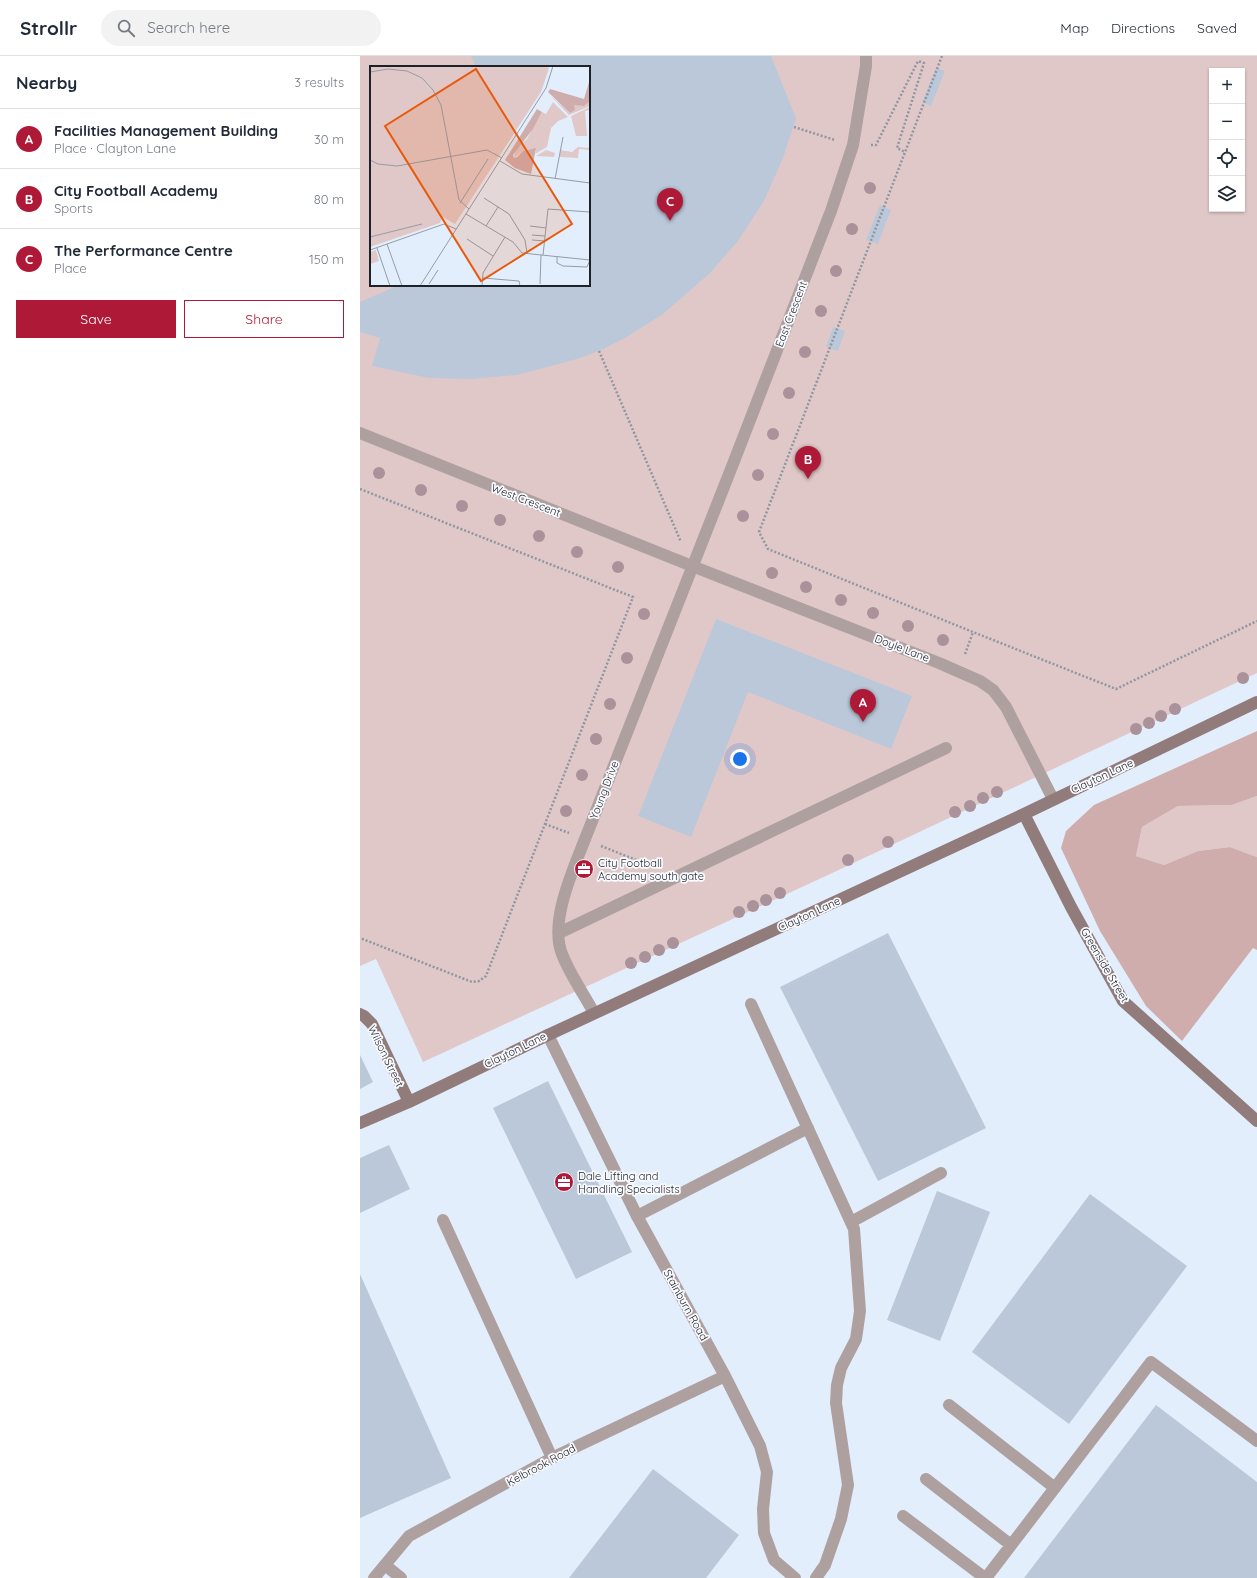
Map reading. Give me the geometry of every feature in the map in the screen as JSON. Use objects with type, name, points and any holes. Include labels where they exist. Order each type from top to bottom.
[{"type":"street","name":"East Crescent","points":[[692,566],[740,448],[853,145],[866,66],[866,56]]},
{"type":"street","name":"West Crescent","points":[[360,433],[692,566]]},
{"type":"street","name":"Doyle Lane","points":[[692,566],[980,681],[993,690],[1006,707],[1053,799]]},
{"type":"street","name":"Young Drive","points":[[594,1013],[561,953],[558,933],[560,910],[585,840],[692,566]]},
{"type":"street","name":"Clayton Lane","points":[[360,1123],[408,1102],[548,1034],[1024,814],[1257,702]]},
{"type":"street","points":[[558,933],[946,748]]},
{"type":"street","name":"Greenside Street","points":[[1024,814],[1071,906],[1123,1001],[1257,1121]]},
{"type":"street","points":[[751,1004],[854,1229],[860,1311],[856,1339],[841,1368],[836,1385],[836,1403],[848,1485],[841,1519],[825,1565],[816,1578]]},
{"type":"street","name":"Wilson Street","points":[[360,1014],[372,1024],[408,1102]]},
{"type":"street","name":"Stainburn Road","points":[[548,1034],[637,1216],[725,1376],[760,1446],[767,1472],[763,1509],[764,1533],[774,1560],[795,1578]]},
{"type":"street","points":[[637,1216],[808,1128]]},
{"type":"street","points":[[851,1222],[941,1173]]},
{"type":"street","points":[[443,1220],[552,1458]]},
{"type":"street","points":[[903,1516],[985,1578],[1151,1362],[1257,1441]]},
{"type":"street","name":"Kelbrook Road","points":[[374,1578],[409,1536],[552,1458],[725,1376]]},
{"type":"street","points":[[949,1405],[1054,1488]]},
{"type":"street","points":[[926,1479],[1011,1545]]},
{"type":"street","points":[[385,1565],[401,1578]]},
{"type":"path","points":[[942,56],[759,532],[768,549],[1116,689],[1257,621]]},
{"type":"path","points":[[794,127],[853,145],[876,145],[918,61],[924,63],[897,148],[905,152]]},
{"type":"path","points":[[599,351],[692,566]]},
{"type":"path","points":[[360,489],[633,597],[486,976],[479,981],[472,982],[360,938]]},
{"type":"path","points":[[958,671],[973,632]]},
{"type":"path","points":[[545,824],[677,876]]},
{"type":"shaded area","points":[[360,56],[1257,56],[1257,673],[828,875],[423,1062],[376,959],[360,966]]},
{"type":"shaded area","points":[[1257,731],[1257,796],[1232,805],[1178,806],[1142,827],[1136,856],[1164,865],[1198,851],[1230,847],[1257,857],[1257,950],[1253,948],[1182,1041],[1146,1006],[1100,931],[1061,848],[1066,831],[1094,805]]},
{"type":"shaded area","points":[[1257,796],[1257,857],[1230,847],[1198,851],[1164,865],[1136,856],[1142,827],[1178,806],[1232,805]]},
{"type":"building","points":[[471,56],[771,56],[796,118],[783,158],[764,201],[738,241],[709,274],[663,314],[625,338],[599,351],[577,359],[517,375],[472,379],[429,378],[372,366],[380,338],[360,332],[360,302],[397,286],[590,286],[590,66],[476,66]]},
{"type":"building","points":[[936,68],[945,71],[931,106],[922,102]]},
{"type":"building","points":[[880,205],[891,210],[878,244],[866,240]]},
{"type":"building","points":[[833,327],[845,331],[838,351],[826,347]]},
{"type":"building","points":[[716,619],[912,696],[891,749],[748,692],[691,837],[638,816]]},
{"type":"building","points":[[888,933],[986,1128],[878,1181],[780,987]]},
{"type":"building","points":[[360,1055],[373,1082],[360,1089]]},
{"type":"building","points":[[548,1081],[632,1252],[576,1279],[493,1108]]},
{"type":"building","points":[[389,1145],[410,1189],[360,1213],[360,1158]]},
{"type":"building","points":[[937,1191],[990,1212],[940,1341],[887,1320]]},
{"type":"building","points":[[1090,1194],[1187,1266],[1069,1424],[972,1352]]},
{"type":"building","points":[[360,1274],[451,1478],[360,1518]]},
{"type":"building","points":[[1156,1405],[1257,1482],[1257,1578],[1024,1578]]},
{"type":"building","points":[[653,1469],[739,1535],[706,1578],[569,1578]]},
{"type":"place","name":"The Performance Centre","points":[[670,221]]},
{"type":"place","name":"City Football Academy","points":[[808,479]]},
{"type":"place","name":"Facilities Management Building","points":[[863,722]]},
{"type":"place","name":"City Football Academy south gate","points":[[584,869]]},
{"type":"place","name":"Dale Lifting and Handling Specialists","points":[[564,1182]]}]
